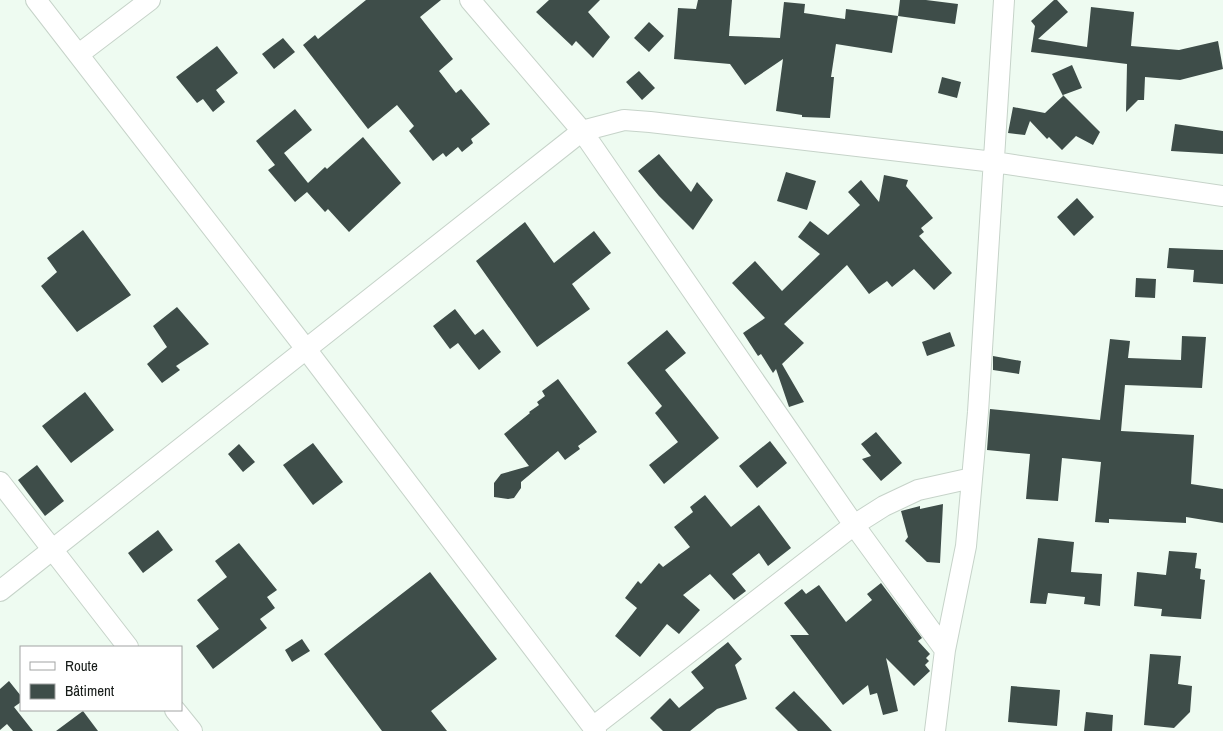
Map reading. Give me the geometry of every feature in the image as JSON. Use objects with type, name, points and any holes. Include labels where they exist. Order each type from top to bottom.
[{"type":"street","points":[[36,0],[306,349],[595,729],[854,525],[884,506],[918,490],[972,478]]},
{"type":"street","points":[[79,54],[150,0]]},
{"type":"street","points":[[470,0],[582,131],[854,525],[945,650]]},
{"type":"street","points":[[935,731],[945,650],[966,546],[1004,0]]},
{"type":"street","points":[[0,591],[582,131],[624,120],[650,122],[994,162],[1223,196]]},
{"type":"street","points":[[0,482],[127,646]]},
{"type":"street","points":[[176,711],[192,731]]},
{"type":"building","points":[[366,0],[441,0],[420,17],[453,59],[439,71],[456,93],[461,89],[490,124],[471,139],[473,143],[462,152],[458,147],[446,157],[443,153],[433,161],[409,131],[414,126],[397,105],[368,129],[303,45],[315,35],[318,39]]},
{"type":"building","points":[[549,0],[600,0],[588,12],[610,37],[593,58],[576,41],[572,46],[536,12]]},
{"type":"building","points":[[698,0],[732,0],[729,36],[780,38],[784,2],[805,4],[804,13],[845,19],[846,9],[898,16],[892,53],[836,44],[831,77],[834,77],[830,118],[802,117],[802,115],[776,111],[783,59],[745,85],[730,64],[674,59],[678,8],[696,9]]},
{"type":"building","points":[[900,0],[926,0],[958,4],[955,24],[898,16]]},
{"type":"building","points":[[1054,0],[1057,0],[1068,12],[1038,39],[1087,47],[1091,7],[1134,12],[1131,46],[1179,50],[1218,41],[1223,69],[1180,80],[1145,77],[1144,100],[1138,100],[1126,112],[1127,64],[1031,52],[1035,26],[1031,21]]},
{"type":"building","points":[[649,22],[664,36],[649,52],[634,38]]},
{"type":"building","points":[[283,38],[295,52],[274,69],[262,54]]},
{"type":"building","points":[[217,46],[238,73],[216,90],[225,102],[213,112],[203,99],[197,103],[176,77]]},
{"type":"building","points":[[1072,65],[1082,88],[1063,95],[1100,132],[1093,145],[1076,136],[1062,150],[1049,137],[1047,139],[1030,121],[1025,135],[1008,133],[1013,107],[1045,113],[1063,96],[1052,74]]},
{"type":"building","points":[[639,71],[655,88],[642,100],[626,82]]},
{"type":"building","points":[[942,77],[961,82],[957,98],[938,93]]},
{"type":"building","points":[[295,109],[312,130],[284,153],[308,183],[363,137],[401,183],[349,232],[328,209],[325,212],[307,192],[295,202],[268,170],[275,165],[256,141]]},
{"type":"building","points":[[1175,124],[1223,131],[1223,154],[1171,151]]},
{"type":"building","points":[[659,154],[691,192],[697,182],[713,200],[693,230],[659,196],[638,171]]},
{"type":"building","points":[[786,172],[816,181],[807,210],[777,201]]},
{"type":"building","points":[[884,175],[908,180],[906,186],[933,218],[921,228],[924,232],[919,236],[952,273],[934,290],[914,269],[892,287],[887,281],[869,294],[847,265],[784,324],[804,343],[782,364],[804,402],[789,407],[776,369],[773,373],[761,354],[758,356],[743,333],[765,318],[732,283],[755,261],[782,291],[820,254],[798,237],[810,221],[828,235],[860,205],[848,192],[861,180],[879,202]]},
{"type":"building","points":[[1077,198],[1094,217],[1074,236],[1057,217]]},
{"type":"building","points":[[525,222],[554,263],[594,231],[611,253],[572,284],[590,309],[537,347],[476,261]]},
{"type":"building","points":[[83,230],[131,295],[77,332],[41,286],[57,272],[47,258]]},
{"type":"building","points":[[1169,248],[1223,250],[1223,284],[1193,282],[1194,270],[1167,268]]},
{"type":"building","points":[[1136,278],[1156,279],[1155,298],[1135,297]]},
{"type":"building","points":[[177,307],[209,344],[176,366],[180,370],[162,383],[147,364],[167,347],[153,326]]},
{"type":"building","points":[[455,309],[475,335],[483,329],[501,352],[479,370],[458,343],[450,349],[433,326]]},
{"type":"building","points":[[667,330],[686,353],[665,370],[719,438],[664,484],[649,465],[678,442],[655,413],[662,406],[627,363]]},
{"type":"building","points":[[950,332],[955,346],[927,356],[922,342]]},
{"type":"building","points":[[1182,336],[1206,337],[1202,388],[1125,385],[1121,431],[1194,435],[1191,484],[1223,489],[1223,523],[1186,517],[1186,523],[1109,519],[1109,523],[1095,522],[1101,462],[1062,458],[1058,501],[1026,499],[1030,454],[987,450],[990,409],[1100,420],[1110,339],[1130,341],[1128,358],[1181,360]]},
{"type":"building","points":[[993,356],[1021,361],[1019,374],[993,370]]},
{"type":"building","points":[[558,379],[597,432],[578,446],[580,449],[565,460],[558,451],[521,482],[521,488],[514,498],[494,497],[494,483],[501,474],[529,466],[504,434],[539,405],[537,402],[545,396],[542,391]]},
{"type":"building","points":[[85,392],[114,430],[71,463],[42,426]]},
{"type":"building","points":[[876,432],[902,463],[881,481],[862,459],[871,456],[861,444]]},
{"type":"building","points":[[770,441],[787,463],[757,488],[739,466]]},
{"type":"building","points":[[313,443],[343,482],[313,505],[283,465]]},
{"type":"building","points":[[239,444],[255,462],[243,472],[228,454]]},
{"type":"building","points":[[37,465],[64,501],[45,516],[18,480]]},
{"type":"building","points":[[705,495],[731,527],[759,505],[791,548],[768,566],[759,553],[732,574],[746,591],[734,600],[710,574],[683,595],[700,610],[679,634],[667,624],[640,657],[615,636],[637,608],[625,598],[638,581],[641,584],[659,563],[663,567],[690,547],[674,527],[693,512],[690,507]]},
{"type":"building","points":[[943,504],[940,563],[927,562],[905,541],[908,537],[901,511],[920,506],[920,509]]},
{"type":"building","points":[[158,530],[173,550],[143,573],[128,553]]},
{"type":"building","points":[[1038,538],[1074,542],[1071,572],[1102,574],[1100,606],[1084,604],[1085,597],[1048,593],[1046,604],[1030,603]]},
{"type":"building","points":[[239,543],[277,590],[267,597],[275,608],[260,619],[267,628],[213,669],[196,646],[219,629],[197,600],[227,577],[215,561]]},
{"type":"building","points":[[1169,551],[1197,553],[1195,568],[1201,569],[1200,579],[1205,580],[1201,619],[1161,616],[1162,609],[1134,606],[1137,572],[1166,575]]},
{"type":"building","points":[[430,572],[497,659],[431,711],[447,731],[382,731],[324,654]]},
{"type":"building","points":[[881,583],[922,638],[918,641],[930,654],[926,658],[929,661],[925,665],[930,671],[914,686],[886,658],[898,711],[883,715],[877,693],[870,695],[868,685],[843,705],[790,635],[809,635],[784,603],[802,589],[806,594],[819,585],[846,622],[872,600],[867,594]]},
{"type":"building","points":[[302,639],[310,651],[292,662],[285,650]]},
{"type":"building","points":[[728,642],[742,659],[735,665],[747,699],[717,709],[690,731],[663,731],[650,718],[670,698],[679,708],[704,688],[691,672]]},
{"type":"building","points":[[1150,654],[1181,656],[1178,684],[1192,686],[1190,712],[1174,728],[1144,725]]},
{"type":"building","points":[[9,681],[20,695],[20,703],[14,707],[33,731],[13,731],[7,724],[0,730],[0,689]]},
{"type":"building","points":[[1011,686],[1060,690],[1057,726],[1008,722]]},
{"type":"building","points":[[794,691],[832,731],[798,731],[775,708]]},
{"type":"building","points":[[83,711],[98,731],[56,731]]},
{"type":"building","points":[[1086,712],[1113,715],[1112,731],[1084,731]]}]
